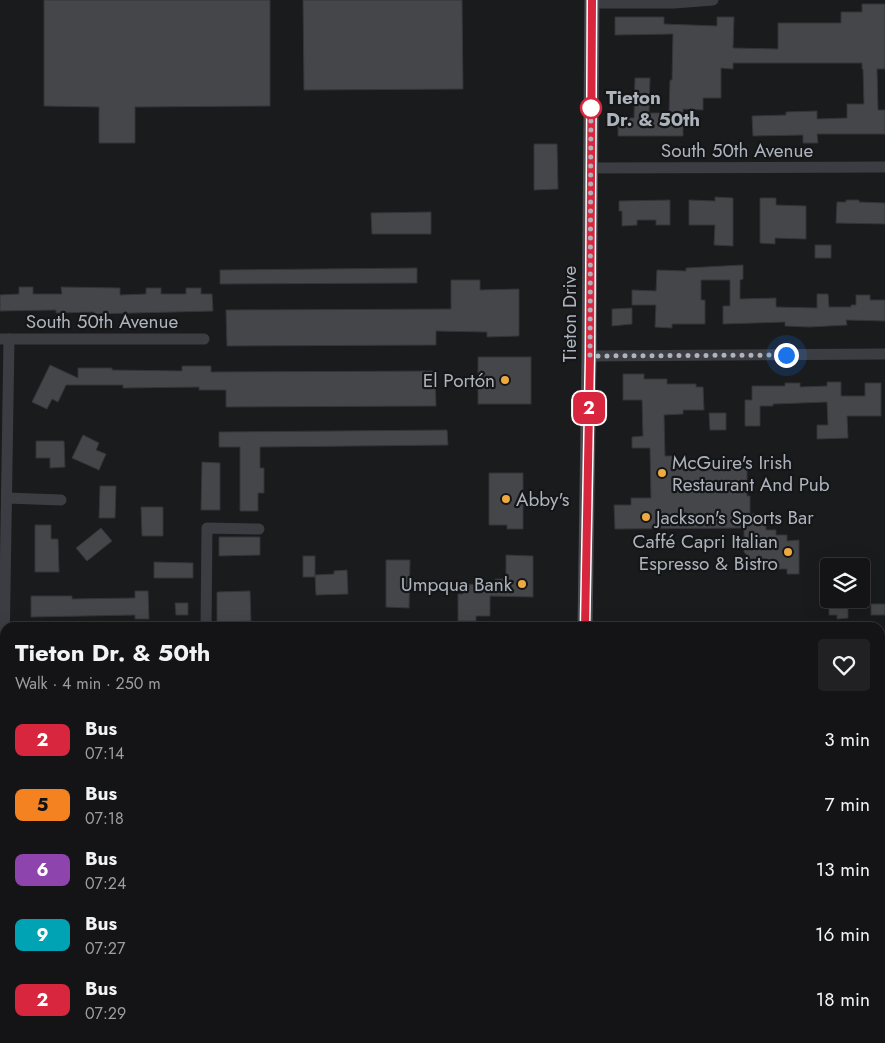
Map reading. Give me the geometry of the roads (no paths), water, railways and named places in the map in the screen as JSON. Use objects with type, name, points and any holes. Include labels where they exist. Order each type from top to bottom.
[{"type":"main road","name":"Tieton Drive","points":[[585,622],[590,356],[592,2]]},
{"type":"street","points":[[592,2],[674,3],[713,0]]},
{"type":"street","name":"South 50th Avenue","points":[[590,168],[885,167]]},
{"type":"street","points":[[4,339],[7,498],[4,622]]},
{"type":"street","name":"South 50th Avenue","points":[[4,339],[204,339]]},
{"type":"street","points":[[590,356],[885,354]]},
{"type":"street","points":[[7,498],[61,500]]},
{"type":"street","points":[[206,622],[207,528],[259,528]]},
{"type":"place","name":"Tieton Dr. & 50th","points":[[591,108]]},
{"type":"place","name":"El Portón","points":[[505,380]]},
{"type":"place","name":"McGuire's Irish Restaurant And Pub","points":[[662,473]]},
{"type":"place","name":"Abby's","points":[[506,499]]},
{"type":"place","name":"Jackson's Sports Bar","points":[[646,517]]},
{"type":"place","name":"Caffé Capri Italian Espresso & Bistro","points":[[788,552]]},
{"type":"place","name":"Umpqua Bank","points":[[522,584]]}]
